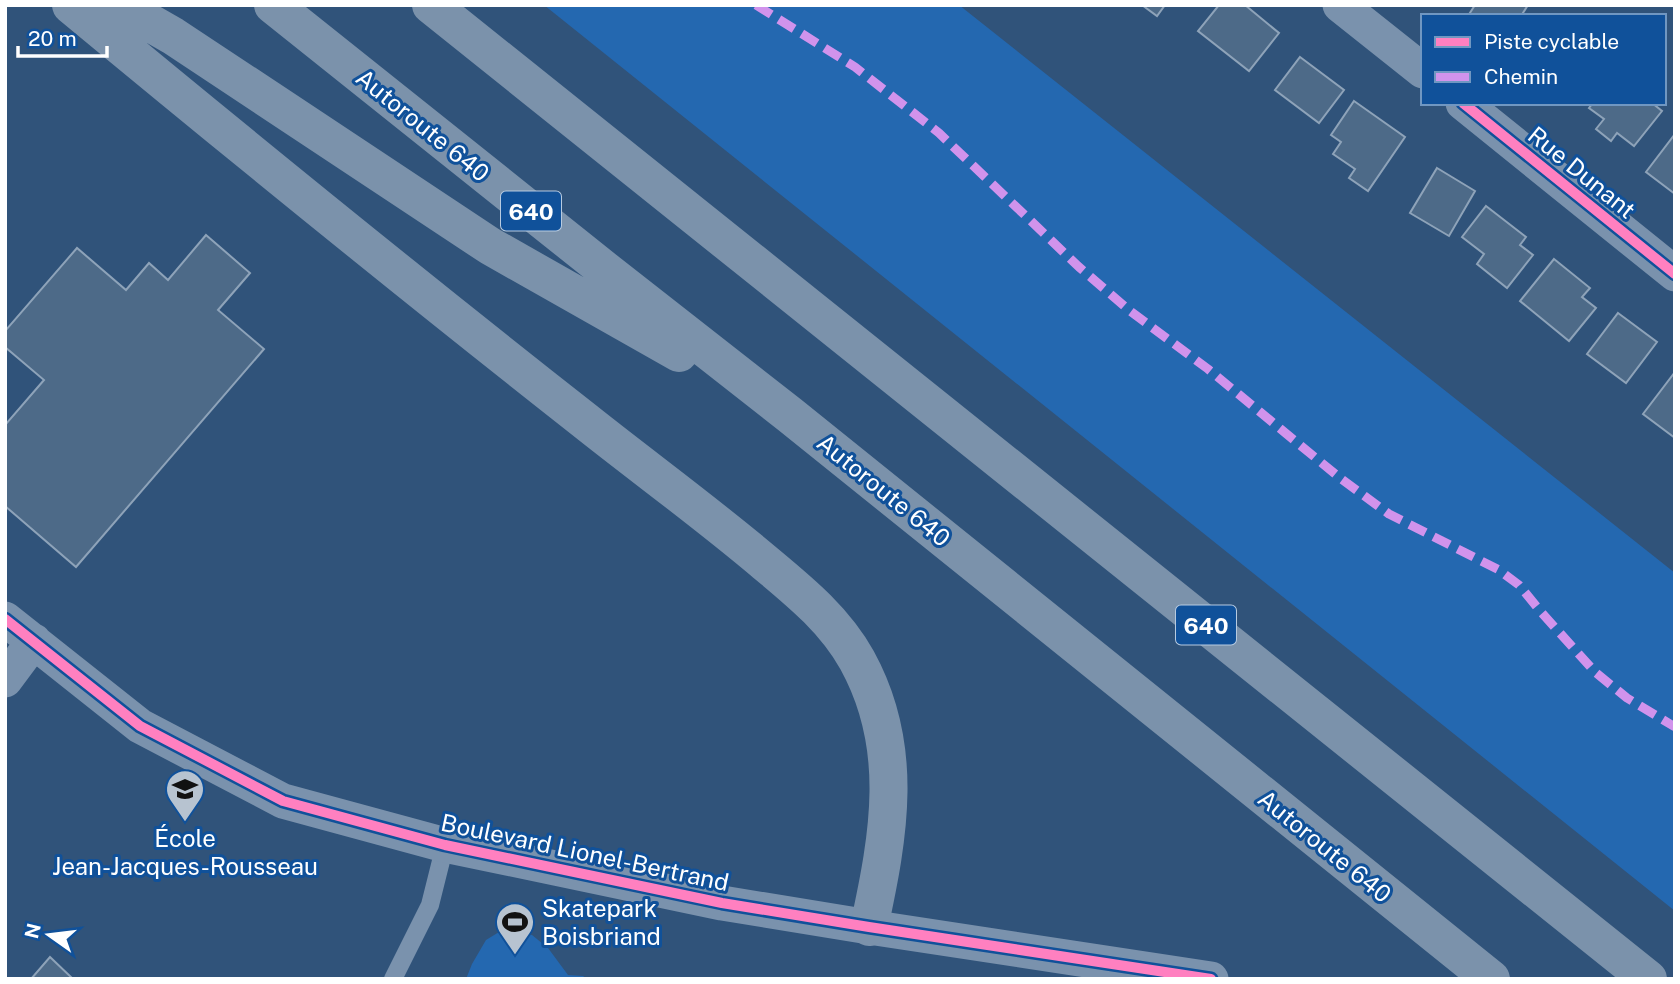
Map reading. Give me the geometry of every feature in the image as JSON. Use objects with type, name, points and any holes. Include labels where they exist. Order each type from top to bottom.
[{"type":"highway","points":[[71,5],[307,199],[742,543],[807,597],[824,615],[851,651],[868,682],[878,708],[886,748],[889,769],[887,836],[869,927]]},
{"type":"highway","points":[[119,5],[184,43],[490,246],[790,415]]},
{"type":"highway","name":"Autoroute 640","points":[[273,5],[790,415],[1491,979]]},
{"type":"highway","name":"640","points":[[431,5],[1648,979]]},
{"type":"street","points":[[1340,5],[1421,69]]},
{"type":"street","name":"Rue Dunant","points":[[1464,105],[1675,274]]},
{"type":"street","name":"Boulevard Lionel-Bertrand","points":[[5,619],[139,726],[283,801],[445,845],[722,903],[1210,979]]},
{"type":"street","points":[[5,680],[34,641]]},
{"type":"lane","points":[[393,979],[430,905],[445,845]]},
{"type":"shaded area","points":[[544,5],[959,5],[1675,573],[1675,911]]},
{"type":"shaded area","name":"Skatepark Boisbriand","points":[[504,929],[532,935],[548,948],[568,975],[583,976],[587,979],[466,979],[486,940]]},
{"type":"building","points":[[1142,5],[1165,5],[1157,16]]},
{"type":"building","points":[[1219,5],[1245,5],[1279,33],[1249,71],[1198,31]]},
{"type":"building","points":[[1475,5],[1528,5],[1522,14],[1469,14]]},
{"type":"building","points":[[1300,57],[1344,90],[1319,123],[1275,90]]},
{"type":"building","points":[[1354,101],[1405,137],[1368,191],[1349,178],[1355,169],[1333,154],[1341,142],[1331,135]]},
{"type":"building","points":[[1591,105],[1654,105],[1662,111],[1634,146],[1617,133],[1611,141],[1596,129],[1604,119],[1589,108]]},
{"type":"building","points":[[1675,134],[1675,194],[1646,172]]},
{"type":"building","points":[[1437,168],[1475,191],[1449,236],[1410,213]]},
{"type":"building","points":[[1486,206],[1526,237],[1520,245],[1533,255],[1507,288],[1477,264],[1484,254],[1462,237]]},
{"type":"building","points":[[206,235],[250,273],[218,310],[264,349],[76,567],[5,506],[5,425],[44,380],[5,347],[5,331],[77,248],[126,290],[149,263],[168,280]]},
{"type":"building","points":[[1554,259],[1590,288],[1582,297],[1596,308],[1569,341],[1520,301]]},
{"type":"building","points":[[1618,313],[1657,342],[1626,383],[1587,354]]},
{"type":"building","points":[[1675,372],[1675,438],[1643,414]]},
{"type":"building","points":[[50,957],[73,979],[31,979]]},
{"type":"marked path","points":[[756,5],[855,67],[939,133],[1079,267],[1130,311],[1208,369],[1340,478],[1389,514],[1499,570],[1519,585],[1595,672],[1627,698],[1675,727]]},
{"type":"cycle path","points":[[1465,105],[1675,274]]},
{"type":"cycle path","points":[[5,619],[140,726],[283,801],[445,845],[722,903],[1211,979]]},
{"type":"place","name":"École Jean-Jacques-Rousseau","points":[[185,823]]},
{"type":"place","name":"Skatepark Boisbriand","points":[[515,956]]}]
